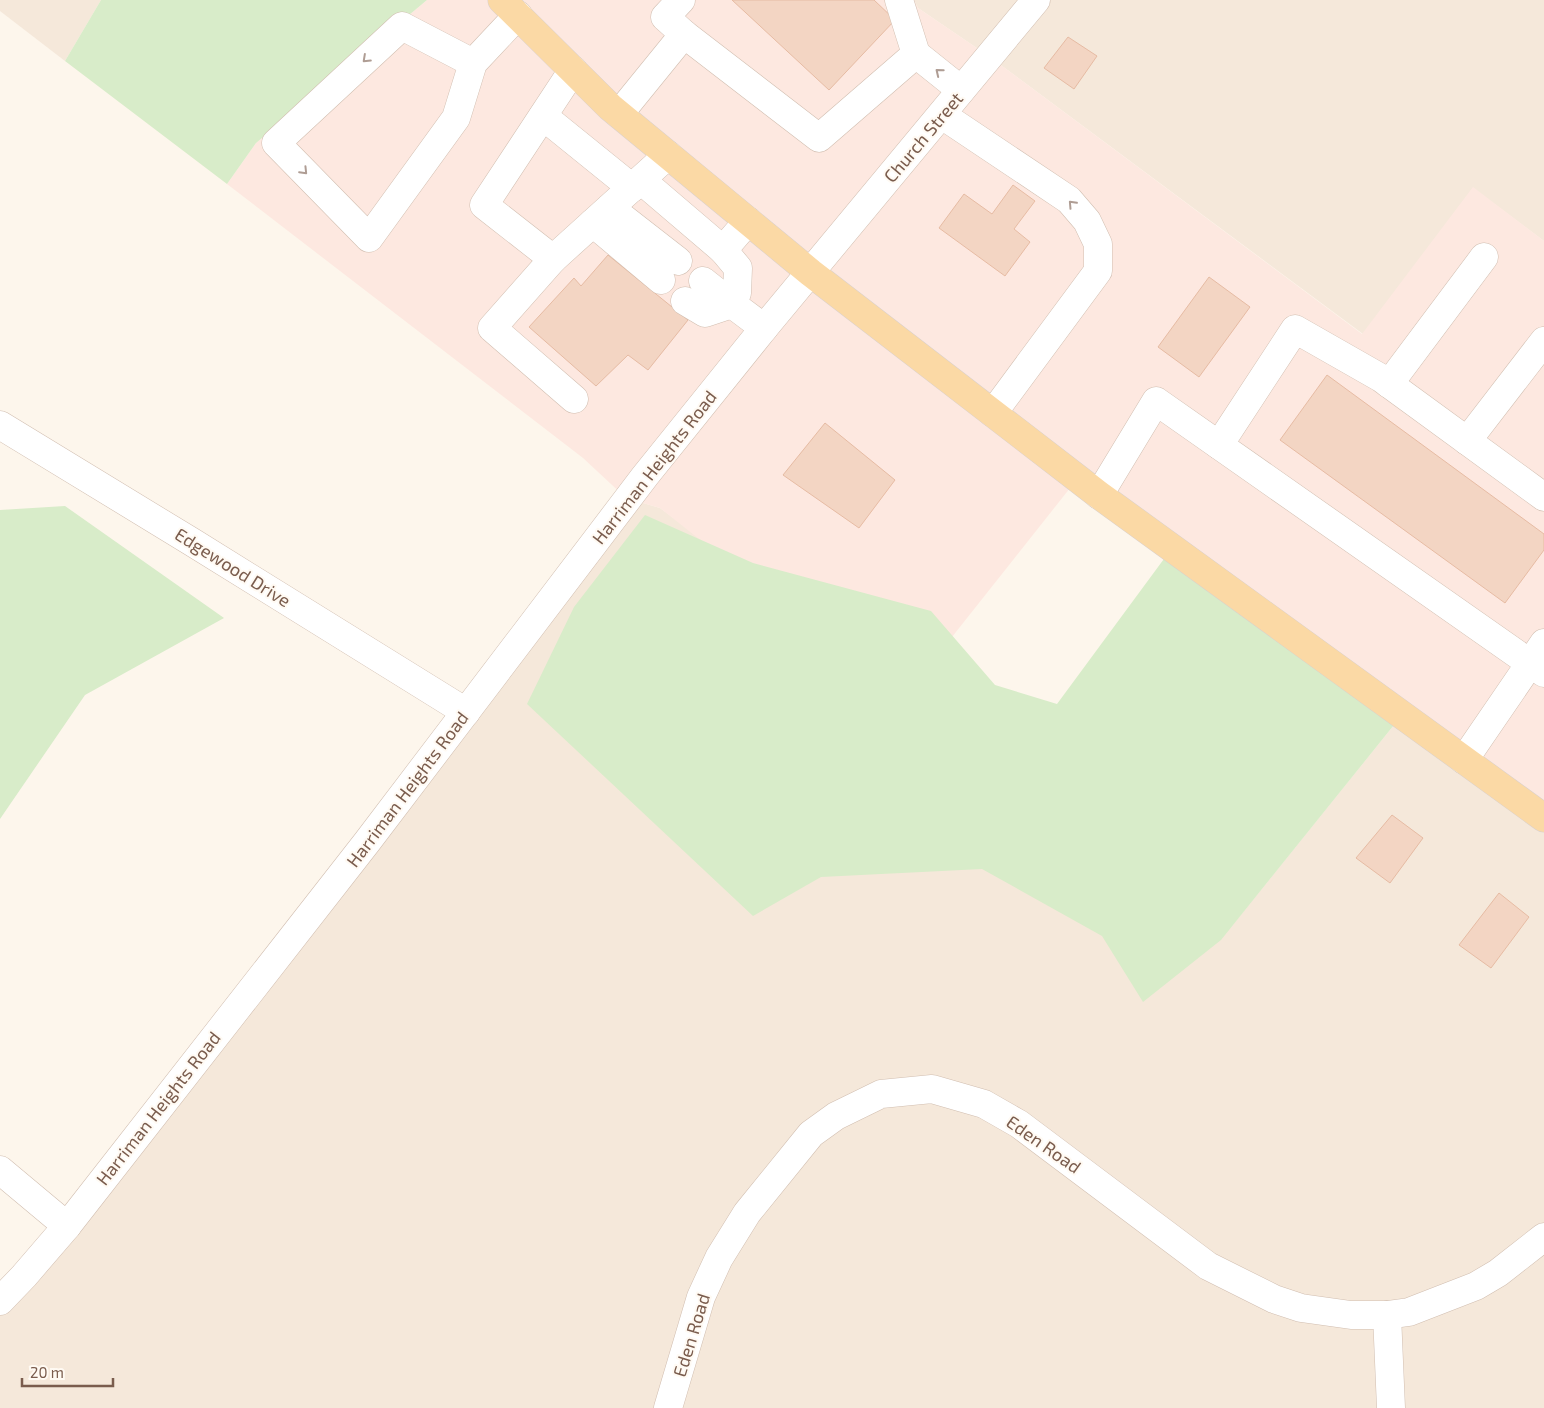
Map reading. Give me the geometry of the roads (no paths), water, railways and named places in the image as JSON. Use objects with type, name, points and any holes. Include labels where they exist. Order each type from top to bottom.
[{"type":"main road","points":[[510,8],[619,114],[810,273],[1099,495],[1544,818]]},
{"type":"street","points":[[681,0],[665,17],[684,34],[818,138],[916,54]]},
{"type":"street","points":[[899,0],[916,54],[961,90]]},
{"type":"street","name":"Church Street","points":[[810,273],[1036,0]]},
{"type":"street","points":[[473,63],[402,26],[276,143],[369,238],[456,118],[473,63],[510,8]]},
{"type":"street","points":[[619,114],[684,34]]},
{"type":"street","points":[[553,259],[484,205],[573,70]]},
{"type":"street","points":[[942,115],[1069,200],[1087,221],[1098,244],[1098,271],[993,413]]},
{"type":"street","points":[[543,116],[637,184],[723,250],[738,268],[737,292],[732,304],[705,313],[685,301]]},
{"type":"street","points":[[574,399],[492,328],[553,259],[668,155]]},
{"type":"street","points":[[601,216],[669,271]]},
{"type":"street","points":[[723,250],[748,221]]},
{"type":"street","points":[[1389,384],[1484,257]]},
{"type":"street","name":"Harriman Heights Road","points":[[0,1301],[24,1276],[66,1226],[367,842],[645,476],[810,273]]},
{"type":"street","points":[[703,281],[764,328]]},
{"type":"street","points":[[1219,445],[1295,329],[1381,378],[1544,497]]},
{"type":"street","points":[[1467,441],[1544,341]]},
{"type":"street","points":[[1099,495],[1156,401],[1539,660],[1464,760]]},
{"type":"street","name":"Edgewood Drive","points":[[0,425],[466,712]]},
{"type":"street","name":"Eden Road","points":[[668,1408],[701,1297],[720,1258],[747,1213],[811,1134],[836,1116],[881,1094],[932,1089],[984,1104],[1019,1124],[1208,1266],[1274,1299],[1301,1308],[1351,1315],[1387,1315],[1409,1312],[1476,1286],[1498,1273],[1544,1237]]},
{"type":"street","points":[[0,1170],[66,1226]]},
{"type":"street","points":[[1387,1315],[1391,1408]]}]
